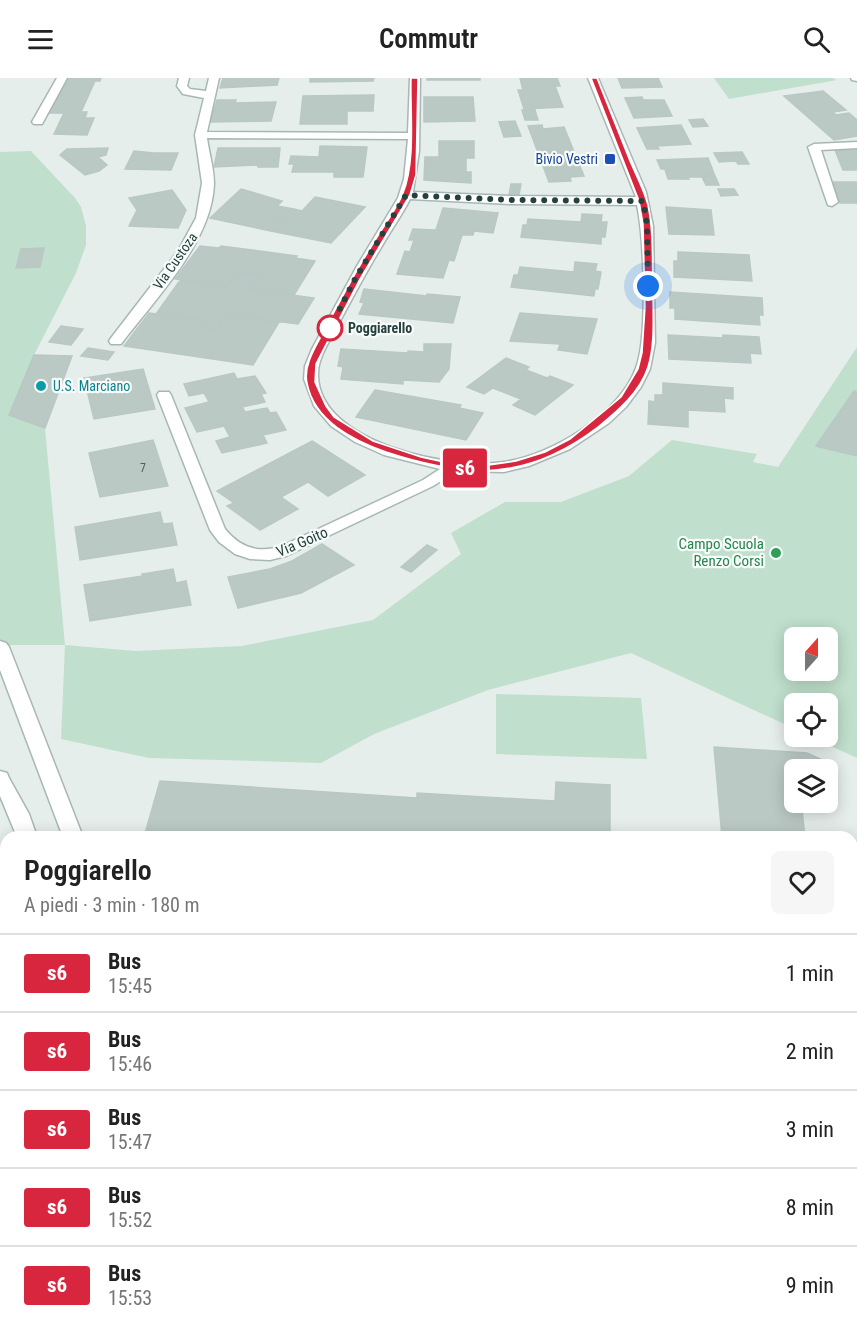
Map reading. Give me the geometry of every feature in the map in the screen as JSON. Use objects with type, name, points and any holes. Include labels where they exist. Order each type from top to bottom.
[{"type":"street","points":[[39,122],[62,78]]},
{"type":"street","points":[[184,78],[182,86],[187,92],[209,95]]},
{"type":"street","name":"Via Custoza","points":[[116,341],[184,252],[205,211],[208,183],[201,135],[214,78]]},
{"type":"street","points":[[415,78],[412,136],[413,175],[406,195],[355,279],[312,364],[311,382],[321,407],[331,419],[347,431],[394,453],[453,467],[482,469],[502,467],[549,454],[573,441],[612,412],[624,399],[643,369],[646,353],[647,224],[643,201],[593,78]]},
{"type":"street","points":[[201,135],[412,136]]},
{"type":"street","points":[[832,202],[814,147],[857,145]]},
{"type":"street","points":[[406,195],[510,200],[643,201]]},
{"type":"street","name":"Via Goito","points":[[164,395],[218,530],[233,547],[253,555],[274,555],[290,549],[428,483],[453,467]]},
{"type":"street","points":[[0,646],[71,831]]},
{"type":"street","points":[[0,778],[19,814],[25,831]]},
{"type":"green space","points":[[714,78],[832,78],[837,80],[729,99]]},
{"type":"green space","points":[[31,151],[75,198],[81,207],[86,226],[86,245],[76,273],[34,355],[9,415],[45,428],[65,645],[0,645],[0,152]]},
{"type":"green space","points":[[857,347],[857,758],[833,747],[838,747],[838,693],[784,693],[784,724],[631,653],[488,690],[374,734],[321,763],[149,758],[61,739],[65,645],[135,651],[242,646],[373,620],[461,554],[451,533],[505,502],[561,502],[629,476],[672,440],[757,454],[753,462],[778,467]]},
{"type":"green space","points":[[496,694],[641,698],[647,759],[496,754]]},
{"type":"building","points":[[101,78],[100,81],[95,81],[81,112],[87,112],[85,118],[94,118],[87,135],[54,134],[64,113],[49,113],[64,79]]},
{"type":"building","points":[[223,78],[279,78],[277,85],[220,88]]},
{"type":"building","points":[[310,78],[374,78],[373,81],[310,82]]},
{"type":"building","points":[[427,78],[480,78],[480,80],[427,80]]},
{"type":"building","points":[[520,78],[557,78],[560,86],[555,86],[563,107],[524,109],[518,90],[523,90]]},
{"type":"building","points":[[618,78],[658,78],[662,87],[622,88]]},
{"type":"building","points":[[823,91],[846,110],[833,112],[836,115],[849,113],[857,120],[857,136],[834,140],[784,96]]},
{"type":"building","points":[[374,95],[373,111],[347,111],[347,124],[300,124],[303,96]]},
{"type":"building","points":[[424,97],[473,97],[475,121],[424,122]]},
{"type":"building","points":[[642,97],[643,100],[664,100],[672,116],[634,118],[625,98]]},
{"type":"building","points":[[217,100],[236,100],[235,103],[276,102],[271,121],[210,122]]},
{"type":"building","points":[[522,110],[535,110],[538,120],[525,120]]},
{"type":"building","points":[[703,119],[708,126],[693,127],[689,120]]},
{"type":"building","points":[[515,121],[521,136],[504,137],[499,122]]},
{"type":"building","points":[[542,125],[543,129],[564,127],[584,176],[570,177],[571,181],[549,182],[528,126]]},
{"type":"building","points":[[681,125],[691,144],[657,146],[659,149],[647,149],[637,128]]},
{"type":"building","points":[[439,141],[474,141],[474,158],[466,158],[466,172],[471,172],[471,183],[424,180],[425,157],[439,157]]},
{"type":"building","points":[[320,146],[367,147],[363,177],[334,177],[334,172],[292,172],[294,164],[289,164],[291,156],[319,157]]},
{"type":"building","points":[[108,148],[106,155],[98,157],[107,165],[99,171],[85,175],[60,155],[67,149]]},
{"type":"building","points":[[218,148],[280,148],[278,167],[258,167],[258,165],[214,167]]},
{"type":"building","points":[[835,150],[857,150],[857,170],[843,170]]},
{"type":"building","points":[[134,151],[178,153],[171,170],[125,169]]},
{"type":"building","points":[[742,152],[749,164],[738,164],[736,161],[719,162],[714,153]]},
{"type":"building","points":[[708,158],[715,176],[688,177],[689,179],[668,179],[665,169],[661,169],[657,160]]},
{"type":"building","points":[[715,176],[719,185],[706,185],[702,177]]},
{"type":"building","points":[[832,182],[857,182],[857,203],[840,203]]},
{"type":"building","points":[[511,184],[521,184],[519,195],[509,195]]},
{"type":"building","points":[[241,189],[282,201],[277,206],[294,209],[281,222],[276,221],[266,230],[210,218]]},
{"type":"building","points":[[718,189],[734,189],[738,195],[721,196]]},
{"type":"building","points":[[172,190],[186,210],[178,228],[129,226],[137,210],[129,198]]},
{"type":"building","points":[[315,197],[365,207],[331,243],[266,230],[276,221],[281,222],[294,209],[302,211]]},
{"type":"building","points":[[666,207],[711,210],[714,235],[669,234]]},
{"type":"building","points":[[443,208],[498,213],[493,233],[474,231],[473,235],[462,235],[454,261],[449,260],[443,278],[397,274],[405,251],[410,252],[414,240],[409,240],[413,229],[436,230]]},
{"type":"building","points":[[582,214],[602,215],[601,222],[607,222],[605,237],[601,237],[601,244],[521,237],[523,225],[527,225],[528,219],[581,222]]},
{"type":"building","points":[[200,246],[219,248],[221,246],[297,256],[295,258],[315,261],[294,295],[249,289],[258,275],[236,272],[227,286],[175,279]]},
{"type":"building","points":[[44,248],[40,267],[16,268],[21,249]]},
{"type":"building","points":[[678,252],[749,255],[752,281],[674,277],[674,261],[678,261]]},
{"type":"building","points":[[575,262],[597,264],[595,271],[601,272],[598,289],[595,289],[594,296],[511,287],[514,275],[518,275],[520,267],[574,272]]},
{"type":"building","points":[[236,272],[258,275],[249,289],[314,298],[298,324],[226,315],[216,329],[203,327],[208,321],[156,314],[181,279],[227,286]]},
{"type":"building","points":[[364,289],[460,297],[453,323],[359,314],[364,303],[360,302]]},
{"type":"building","points":[[670,292],[762,298],[763,315],[759,315],[760,325],[675,319],[675,308],[670,308]]},
{"type":"building","points":[[149,313],[208,321],[203,327],[216,329],[226,315],[279,322],[253,365],[124,346]]},
{"type":"building","points":[[520,313],[597,319],[587,354],[558,350],[560,344],[510,341]]},
{"type":"building","points":[[61,326],[83,329],[71,345],[49,342]]},
{"type":"building","points":[[668,335],[759,337],[761,354],[750,353],[751,363],[669,359]]},
{"type":"building","points":[[424,344],[451,344],[449,369],[439,382],[403,380],[403,384],[341,379],[343,367],[338,366],[341,349],[408,353],[408,351],[424,352]]},
{"type":"building","points":[[88,348],[114,352],[108,360],[81,356]]},
{"type":"building","name":"U.S. Marciano","points":[[34,355],[72,356],[45,428],[9,415]]},
{"type":"building","points":[[506,358],[529,367],[526,370],[573,385],[535,415],[513,405],[521,399],[493,388],[484,394],[467,387]]},
{"type":"building","points":[[143,369],[155,409],[94,419],[84,378]]},
{"type":"building","points":[[234,373],[237,379],[255,376],[266,393],[261,394],[265,402],[242,407],[245,412],[267,408],[270,413],[276,412],[286,430],[263,435],[267,443],[222,453],[216,441],[230,437],[224,426],[197,432],[185,408],[209,402],[204,393],[189,396],[184,384]]},
{"type":"building","points":[[663,383],[733,388],[733,399],[724,398],[725,412],[688,410],[688,427],[648,424],[649,401],[655,402],[655,395],[663,395]]},
{"type":"building","points":[[375,390],[461,405],[459,408],[483,413],[466,440],[356,417]]},
{"type":"building","points":[[854,391],[857,392],[857,456],[816,446]]},
{"type":"building","points":[[153,440],[168,486],[100,497],[89,453]]},
{"type":"building","points":[[312,441],[365,475],[328,496],[308,482],[281,497],[298,509],[260,530],[227,506],[234,503],[217,491]]},
{"type":"building","points":[[160,512],[163,524],[172,523],[177,545],[80,560],[75,527]]},
{"type":"building","points":[[322,544],[354,565],[301,593],[238,608],[228,577],[270,569],[292,561]]},
{"type":"building","points":[[427,545],[437,550],[411,572],[401,567]]},
{"type":"building","points":[[173,569],[176,583],[186,581],[191,605],[90,621],[84,585]]},
{"type":"building","points":[[714,747],[807,753],[820,759],[784,759],[784,813],[802,813],[804,831],[721,831]]},
{"type":"building","points":[[160,781],[417,798],[417,793],[555,801],[556,782],[610,785],[610,831],[146,831]]},
{"type":"bus line","name":"s6","points":[[415,78],[412,136],[413,175],[406,195],[355,279],[312,364],[311,382],[321,407],[331,419],[347,431],[370,443],[394,453],[418,459],[453,467],[482,469],[518,464],[549,454],[573,441],[612,412],[635,384],[643,369],[649,307],[647,224],[643,201],[593,78]]},
{"type":"place","name":"Bivio Vestri","points":[[610,159]]},
{"type":"place","name":"Poggiarello","points":[[330,328]]},
{"type":"place","name":"U.S. Marciano","points":[[41,386]]},
{"type":"place","name":"Campo Scuola Renzo Corsi","points":[[776,553]]},
{"type":"route","points":[[330,328],[355,279],[406,195],[576,202],[643,201],[647,224],[648,286]]}]
